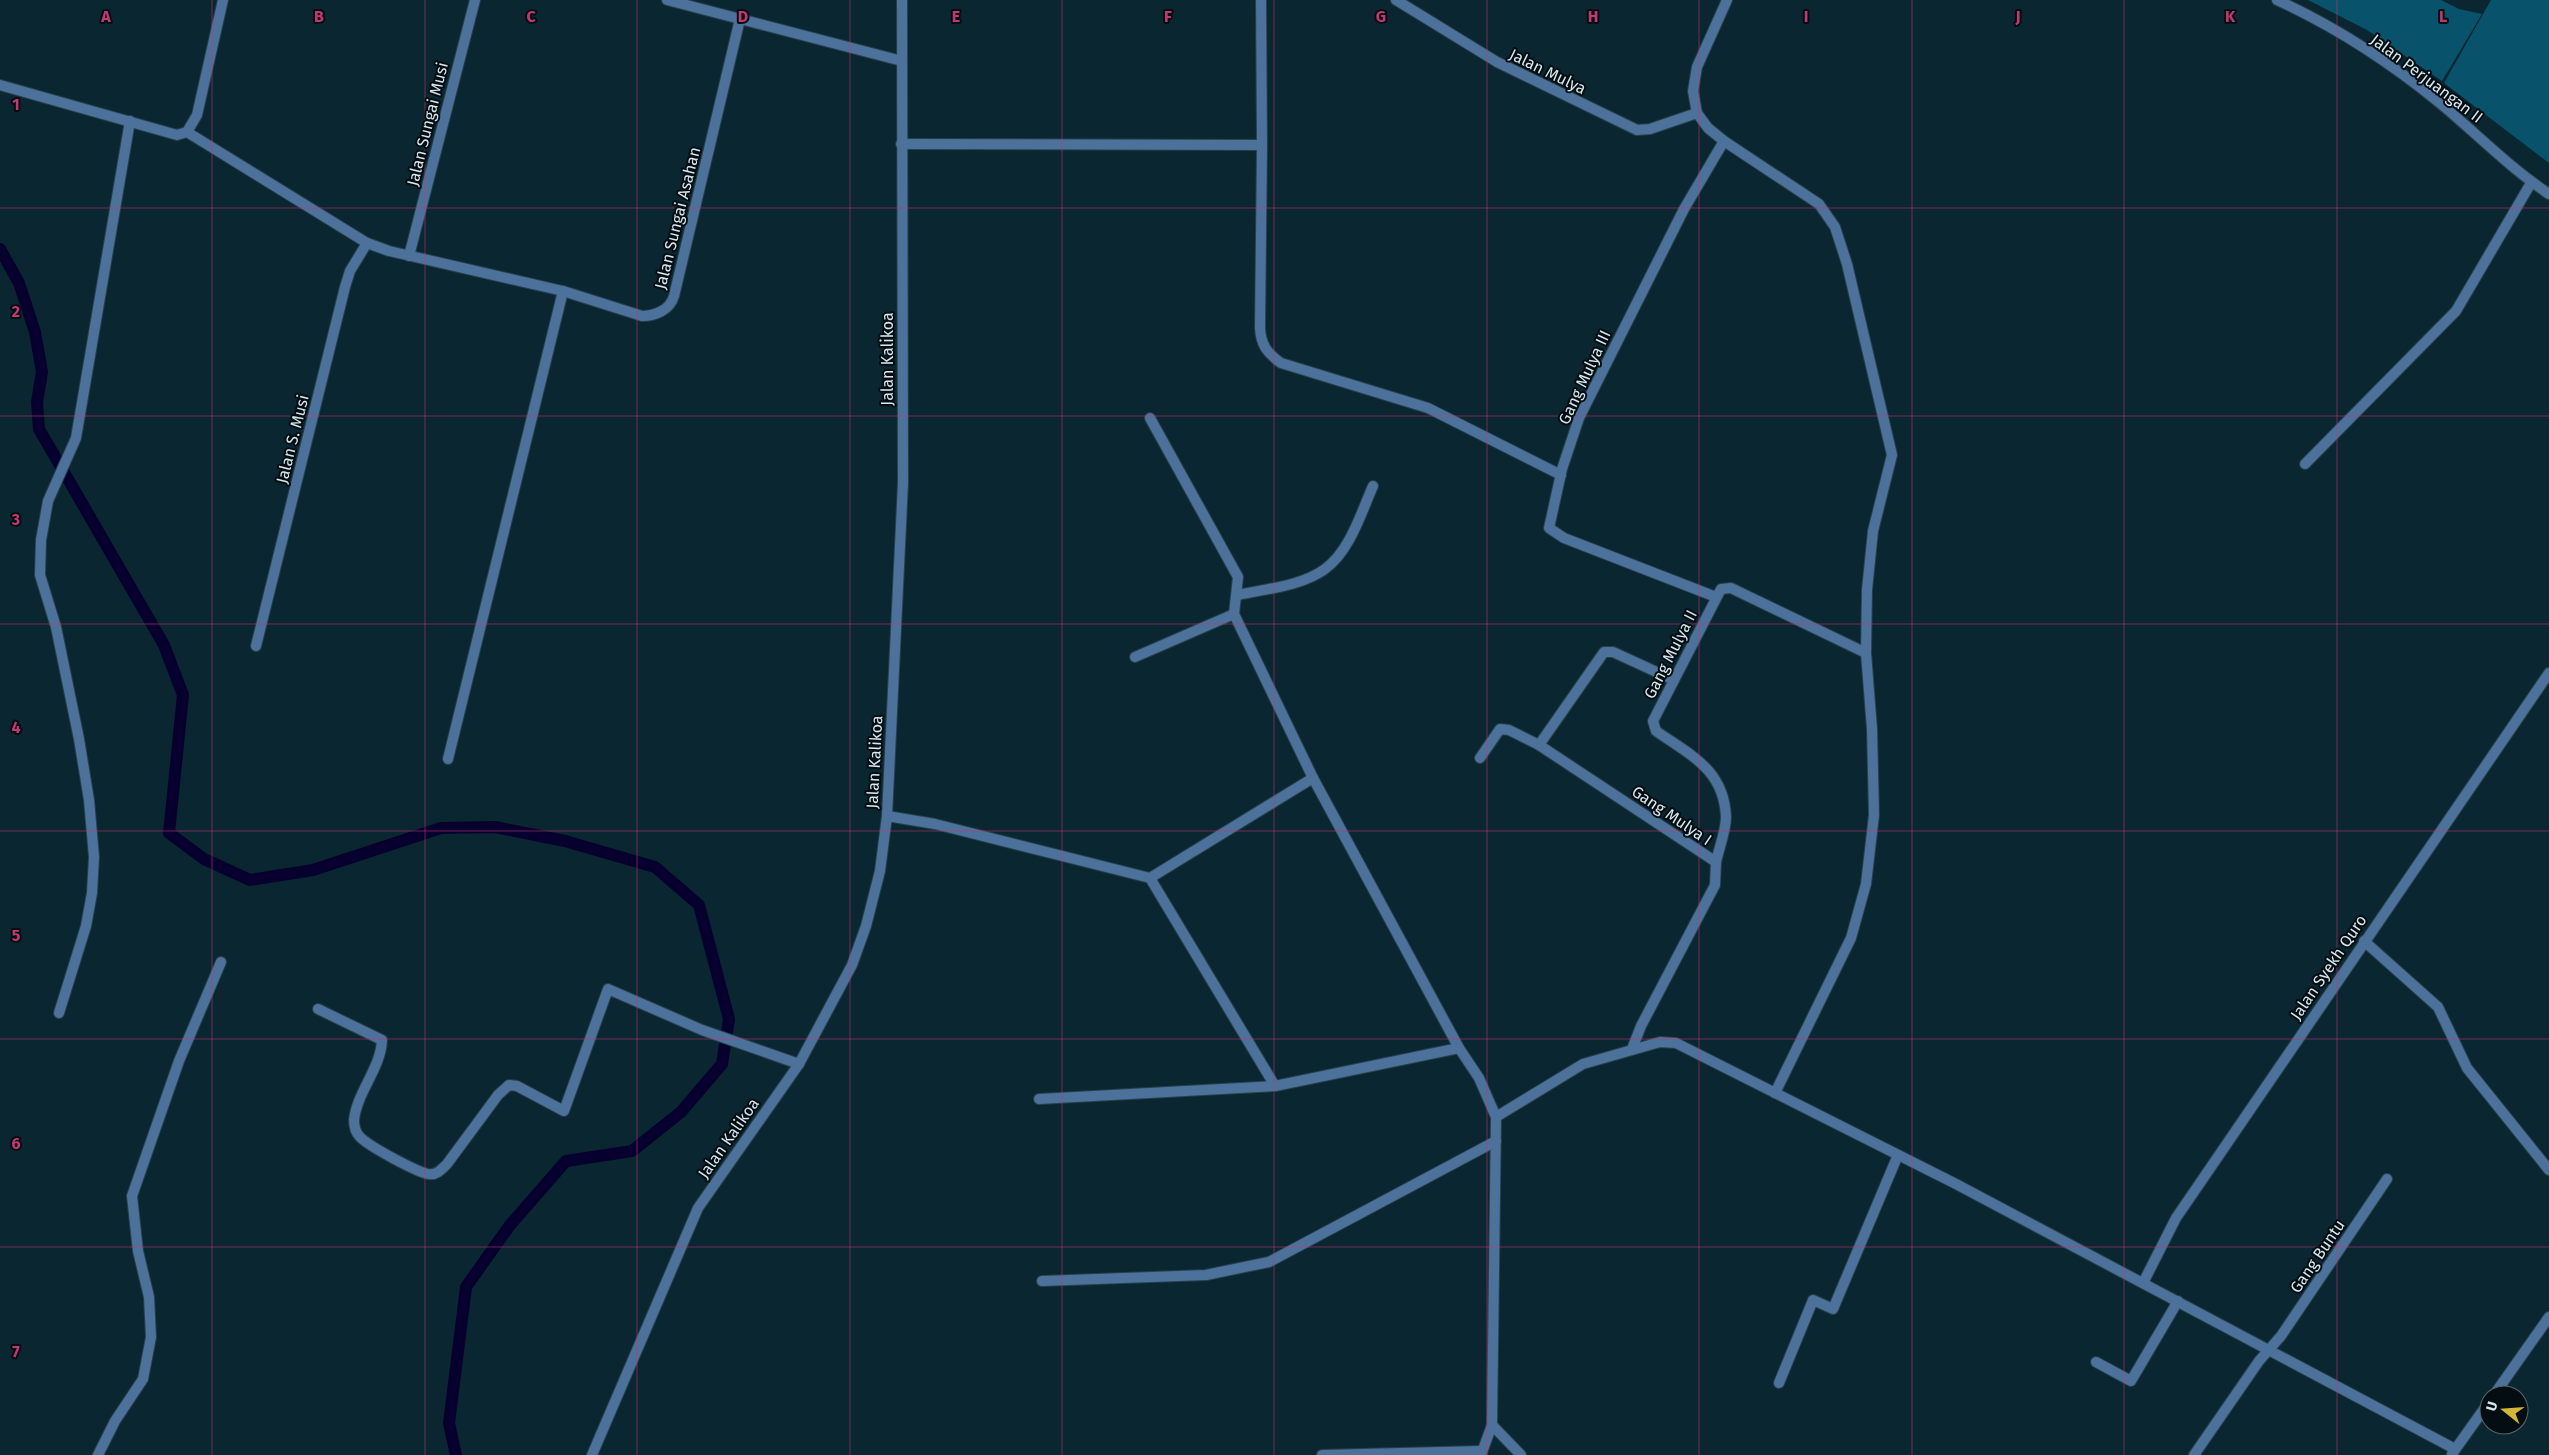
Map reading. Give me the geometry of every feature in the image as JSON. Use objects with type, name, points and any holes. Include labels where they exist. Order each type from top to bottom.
[{"type":"street","points":[[0,85],[177,135],[187,132],[197,115],[223,0]]},
{"type":"street","name":"Jalan Sungai Musi","points":[[409,256],[474,0]]},
{"type":"street","points":[[666,0],[902,61]]},
{"type":"street","name":"Jalan Kalikoa","points":[[592,1455],[698,1208],[799,1064],[845,980],[866,926],[880,871],[886,816],[903,483],[902,0]]},
{"type":"street","points":[[1261,0],[1260,328],[1261,340],[1271,356],[1281,363],[1428,408],[1561,475]]},
{"type":"street","name":"Jalan Mulya","points":[[1396,0],[1497,62],[1637,130],[1650,129],[1697,113]]},
{"type":"street","points":[[1727,0],[1697,66],[1692,91],[1697,113],[1708,128],[1724,141],[1820,204],[1834,226],[1847,264],[1892,455],[1873,531],[1867,590],[1866,652],[1872,729],[1874,815],[1866,884],[1851,938],[1775,1093]]},
{"type":"street","name":"Jalan Perjuangan II","points":[[2277,0],[2306,13],[2379,56],[2549,194]]},
{"type":"street","name":"Jalan Sungai Asahan","points":[[187,132],[367,243],[409,256],[563,291],[642,316],[651,316],[661,312],[672,301],[740,19]]},
{"type":"street","points":[[59,1013],[86,926],[92,893],[94,857],[89,800],[79,739],[56,627],[40,575],[41,540],[48,501],[76,438],[130,121]]},
{"type":"street","name":"Gang Mulya III","points":[[1716,597],[1564,538],[1549,528],[1561,475],[1579,418],[1684,209],[1724,141]]},
{"type":"street","points":[[902,144],[1262,145]]},
{"type":"street","points":[[2305,464],[2456,311],[2532,182]]},
{"type":"street","name":"Jalan S. Musi","points":[[256,646],[345,287],[350,271],[367,243]]},
{"type":"street","points":[[448,759],[563,291]]},
{"type":"street","points":[[1150,418],[1238,577],[1238,595],[1234,614],[1313,778],[1459,1048],[1479,1078],[1496,1117],[1492,1425],[1481,1453],[1322,1455]]},
{"type":"street","points":[[1238,595],[1300,581],[1325,569],[1350,537],[1373,486]]},
{"type":"street","name":"Gang Mulya II","points":[[1716,862],[1726,818],[1721,787],[1709,769],[1656,731],[1653,721],[1721,589],[1731,588],[1866,652]]},
{"type":"street","points":[[1135,656],[1234,614]]},
{"type":"street","points":[[1539,745],[1604,652],[1612,652],[1674,680]]},
{"type":"street","name":"Jalan Syekh Quro","points":[[2143,1283],[2176,1218],[2549,673]]},
{"type":"street","name":"Gang Mulya I","points":[[1480,758],[1500,729],[1509,730],[1539,745],[1716,862],[1715,885],[1632,1049]]},
{"type":"street","points":[[1150,878],[1313,778]]},
{"type":"street","points":[[886,816],[935,824],[1150,878],[1275,1086]]},
{"type":"street","points":[[2364,941],[2438,1007],[2467,1068],[2549,1170]]},
{"type":"street","points":[[98,1455],[115,1421],[143,1378],[150,1337],[149,1297],[138,1251],[132,1196],[179,1061],[221,962]]},
{"type":"street","points":[[318,1008],[382,1040],[379,1053],[354,1119],[356,1131],[360,1138],[428,1174],[439,1172],[447,1164],[498,1095],[509,1085],[517,1086],[564,1111],[608,988],[702,1030],[799,1064]]},
{"type":"street","points":[[1496,1117],[1583,1064],[1660,1042],[1676,1043],[1898,1155],[2270,1349],[2454,1452],[2479,1416]]},
{"type":"street","points":[[1039,1099],[1275,1086],[1459,1048]]},
{"type":"street","points":[[1042,1281],[1206,1275],[1268,1262],[1496,1141]]},
{"type":"street","points":[[1779,1383],[1813,1300],[1833,1309],[1898,1155]]},
{"type":"street","name":"Gang Buntu","points":[[2194,1455],[2281,1336],[2387,1179]]},
{"type":"street","points":[[2096,1362],[2131,1381],[2178,1301]]},
{"type":"street","points":[[2501,1385],[2549,1317]]},
{"type":"street","points":[[1492,1425],[1521,1455]]},
{"type":"shaded area","points":[[2308,0],[2441,0],[2459,9],[2482,14],[2442,81],[2367,30]]},
{"type":"shaded area","points":[[2491,0],[2549,0],[2549,163],[2444,83]]},
{"type":"waterway","points":[[0,249],[19,283],[35,332],[42,372],[37,402],[39,429],[164,645],[183,695],[169,833],[204,859],[250,880],[313,870],[441,828],[495,827],[565,841],[655,867],[699,905],[729,1019],[722,1064],[681,1112],[632,1151],[566,1161],[510,1225],[466,1287],[449,1423],[456,1455]]}]
